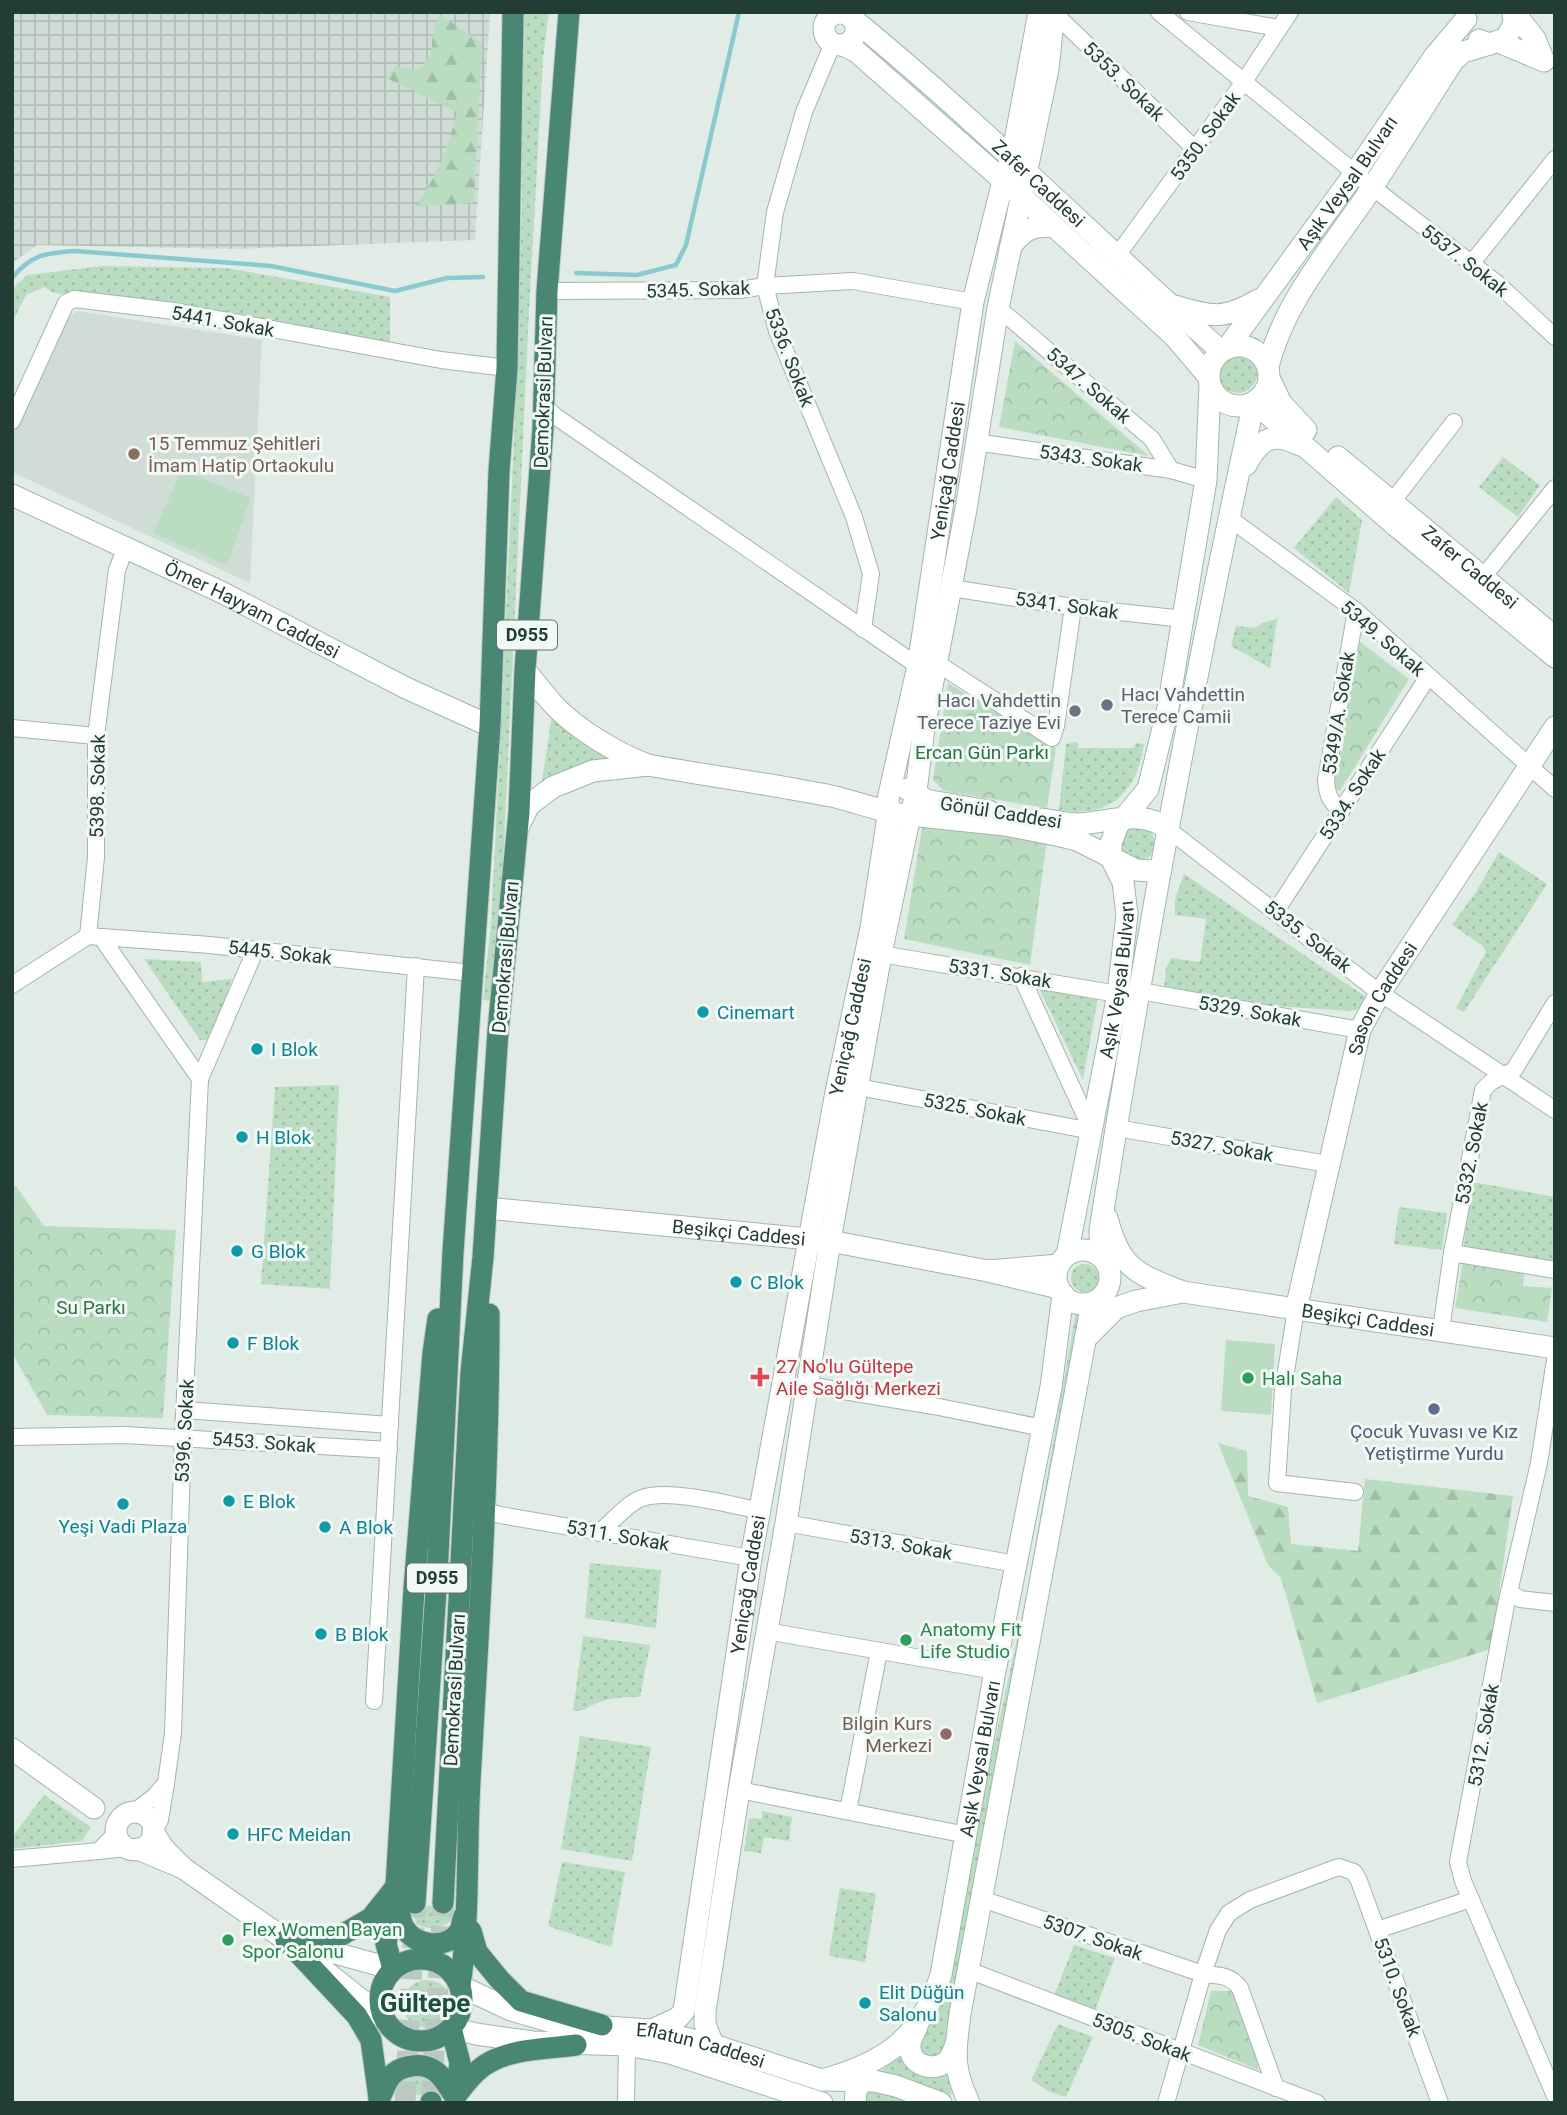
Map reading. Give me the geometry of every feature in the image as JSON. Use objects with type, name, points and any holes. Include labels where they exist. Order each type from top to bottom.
[{"type":"highway","name":"Demokrasi Bulvarı","points":[[415,1903],[437,1576],[453,1252],[490,726],[498,485],[507,368],[513,12]]},
{"type":"highway","name":"Demokrasi Bulvarı","points":[[443,1903],[470,1387],[483,1257],[498,1031],[518,827],[525,670],[543,405],[547,291],[569,12]]},
{"type":"highway","points":[[393,1969],[386,1944],[396,1886],[414,1589],[433,1353],[440,1303],[453,1252]]},
{"type":"highway","points":[[384,2018],[390,2027],[409,2039],[432,2040],[451,2028],[463,2004],[460,1986],[466,1939],[467,1844],[489,1439],[489,1295],[483,1257]]},
{"type":"highway","points":[[396,1886],[400,1919],[404,1928],[411,1936],[430,1944],[451,1939],[460,1931],[468,1900]]},
{"type":"highway","points":[[286,1940],[319,1943],[340,1936],[371,1918],[396,1886]]},
{"type":"highway","points":[[468,1900],[477,1952],[521,2001],[602,2025]]},
{"type":"highway","points":[[286,1940],[358,2016],[373,2047],[379,2101]]},
{"type":"highway","points":[[379,2101],[386,2053],[380,1997],[382,1987],[393,1969],[407,1961],[429,1959],[448,1969],[460,1986]]},
{"type":"highway","points":[[451,2028],[460,2063],[454,2100]]},
{"type":"highway","points":[[454,2100],[476,2071],[490,2062],[509,2054],[576,2045]]},
{"type":"highway","points":[[379,2101],[391,2076],[413,2065],[433,2068],[442,2076],[454,2100]]},
{"type":"main road","points":[[1494,43],[1511,32],[1514,12]]},
{"type":"main road","points":[[1514,12],[1535,38],[1549,66]]},
{"type":"main road","name":"Yeniçağ Caddesi","points":[[652,2030],[678,2018],[684,2011],[751,1558],[809,1239],[836,1092],[927,664],[951,588],[998,308],[1021,196],[1019,164],[1048,69],[1049,13]]},
{"type":"main road","points":[[838,44],[848,43],[855,35],[855,24],[847,15]]},
{"type":"main road","name":"Zafer Caddesi","points":[[847,15],[1019,164],[1168,304],[1224,349]]},
{"type":"main road","points":[[1467,16],[1467,27],[1476,39],[1494,43],[1549,66]]},
{"type":"main road","name":"Aşık Veysal Bulvarı","points":[[1224,349],[1355,173],[1434,57],[1467,16]]},
{"type":"main road","name":"Aşık Veysal Bulvarı","points":[[1269,373],[1274,345],[1291,307],[1453,61],[1463,52],[1494,43]]},
{"type":"main road","name":"Zafer Caddesi","points":[[838,44],[857,52],[1055,226],[1175,337],[1209,381]]},
{"type":"main road","name":"Yeniçağ Caddesi","points":[[897,805],[915,799],[927,664],[973,302],[1003,181],[1019,164]]},
{"type":"main road","points":[[1009,250],[1025,230],[1043,225],[1055,226]]},
{"type":"main road","points":[[1168,304],[1214,316],[1246,307],[1262,297]]},
{"type":"main road","points":[[1111,858],[1111,843],[1122,820],[1142,797],[1152,778],[1168,708],[1206,480],[1209,367],[1224,349],[1248,346],[1264,358],[1269,373],[1267,388],[1254,402],[1237,406],[1220,400],[1209,381]]},
{"type":"main road","name":"Zafer Caddesi","points":[[1269,373],[1281,403],[1297,423],[1555,637]]},
{"type":"main road","points":[[1254,402],[1396,526],[1555,657]]},
{"type":"main road","name":"Aşık Veysal Bulvarı","points":[[967,2102],[957,2077],[956,2044],[968,1970],[1085,1339],[1102,1282],[1100,1230],[1116,1128],[1161,869],[1254,402]]},
{"type":"main road","points":[[1237,482],[1249,459],[1265,440],[1286,438],[1307,449]]},
{"type":"main road","name":"Ömer Hayyam Caddesi","points":[[12,495],[220,593],[406,688],[490,726]]},
{"type":"main road","points":[[525,670],[553,704],[571,719],[625,756],[649,765]]},
{"type":"main road","name":"Sason Caddesi","points":[[1296,1309],[1360,1030],[1380,993],[1555,727]]},
{"type":"main road","points":[[518,827],[529,805],[553,787],[593,771],[649,765]]},
{"type":"main road","name":"Gönül Caddesi","points":[[649,765],[897,805],[1061,836],[1077,840],[1136,870],[1161,869]]},
{"type":"main road","name":"Gönül Caddesi","points":[[915,791],[925,800],[1077,824],[1137,816],[1149,818],[1169,830]]},
{"type":"main road","name":"Yeniçağ Caddesi","points":[[713,2045],[705,2024],[705,2011],[738,1790],[786,1523],[830,1241],[881,954],[897,805]]},
{"type":"main road","name":"Aşık Veysal Bulvarı","points":[[822,2080],[851,2072],[896,2048],[918,2025],[933,2000],[941,1975],[995,1671],[1051,1387],[1061,1291],[1056,1274],[1063,1260],[1092,1131],[1118,994],[1127,914],[1123,882],[1111,858]]},
{"type":"main road","points":[[1104,1205],[1118,1252],[1132,1269],[1183,1292]]},
{"type":"main road","name":"Beşikçi Caddesi","points":[[486,1208],[830,1241],[988,1271],[1061,1291]]},
{"type":"main road","points":[[1061,1291],[1074,1303],[1102,1282],[1088,1250],[1079,1250],[1063,1260]]},
{"type":"main road","name":"Beşikçi Caddesi","points":[[988,1271],[1063,1260]]},
{"type":"main road","name":"Beşikçi Caddesi","points":[[1102,1282],[1555,1348]]},
{"type":"main road","points":[[1085,1339],[1116,1308],[1136,1301],[1183,1292]]},
{"type":"main road","points":[[12,1749],[94,1808],[127,1843],[183,1868]]},
{"type":"main road","points":[[94,1808],[113,1813],[141,1813],[150,1820],[153,1832],[164,1849],[183,1868],[286,1940],[384,2018]]},
{"type":"main road","points":[[127,1843],[118,1821],[131,1813]]},
{"type":"main road","points":[[127,1843],[149,1843],[153,1832]]},
{"type":"main road","points":[[286,1940],[393,1969]]},
{"type":"main road","name":"Eflatun Caddesi","points":[[460,1986],[511,2010],[559,2024],[652,2030],[713,2045],[822,2080],[874,2081],[896,2086],[941,2103]]},
{"type":"main road","points":[[918,2025],[910,2049],[912,2056],[922,2065],[935,2067],[942,2064],[950,2059],[956,2044]]},
{"type":"main road","name":"Eflatun Caddesi","points":[[451,2028],[476,2035],[576,2045],[626,2045],[670,2053],[813,2101]]},
{"type":"main road","points":[[855,2103],[860,2081],[871,2062]]},
{"type":"street","name":"5537. Sokak","points":[[1159,12],[1372,187],[1497,284],[1555,337]]},
{"type":"street","points":[[1188,12],[1279,28]]},
{"type":"street","name":"5350. Sokak","points":[[1116,257],[1243,83],[1290,12]]},
{"type":"street","name":"5353. Sokak","points":[[1049,13],[1195,149]]},
{"type":"street","name":"5336. Sokak","points":[[838,44],[804,112],[775,212],[765,286],[777,331],[854,517],[871,574],[863,629]]},
{"type":"street","points":[[1471,264],[1555,159]]},
{"type":"street","name":"5345. Sokak","points":[[547,291],[740,290],[853,281],[973,302]]},
{"type":"street","name":"5441. Sokak","points":[[12,421],[66,303],[74,299],[174,312],[441,360],[507,368]]},
{"type":"street","name":"5347. Sokak","points":[[998,308],[1152,439],[1171,470]]},
{"type":"street","points":[[543,405],[555,416],[863,629],[1052,738],[1073,607]]},
{"type":"street","points":[[1392,502],[1454,422]]},
{"type":"street","name":"5343. Sokak","points":[[975,442],[1171,470],[1206,480]]},
{"type":"street","points":[[1483,577],[1555,488]]},
{"type":"street","name":"5349. Sokak","points":[[1229,518],[1356,611],[1555,789]]},
{"type":"street","name":"5398. Sokak","points":[[94,936],[96,736],[117,570],[125,549]]},
{"type":"street","name":"5341. Sokak","points":[[951,588],[1073,607],[1184,619]]},
{"type":"street","name":"5349/A. Sokak","points":[[1341,811],[1331,802],[1326,780],[1356,611]]},
{"type":"street","name":"5334. Sokak","points":[[1276,911],[1428,677]]},
{"type":"street","points":[[12,728],[96,736]]},
{"type":"street","name":"5335. Sokak","points":[[1169,830],[1380,993],[1555,1110]]},
{"type":"street","points":[[12,985],[94,936],[200,1079]]},
{"type":"street","name":"5445. Sokak","points":[[94,936],[472,973]]},
{"type":"street","points":[[200,1079],[255,951]]},
{"type":"street","name":"5331. Sokak","points":[[881,954],[1118,994]]},
{"type":"street","points":[[374,1701],[416,966]]},
{"type":"street","points":[[1021,976],[1092,1131]]},
{"type":"street","name":"5329. Sokak","points":[[1140,991],[1360,1030]]},
{"type":"street","name":"5332. Sokak","points":[[1441,1330],[1452,1253],[1483,1090],[1491,1082],[1514,1070],[1555,1003]]},
{"type":"street","name":"5396. Sokak","points":[[153,1832],[160,1820],[173,1733],[183,1437],[200,1079]]},
{"type":"street","name":"5325. Sokak","points":[[858,1087],[1092,1131]]},
{"type":"street","name":"5327. Sokak","points":[[1116,1128],[1328,1164]]},
{"type":"street","points":[[1452,1253],[1555,1270]]},
{"type":"street","points":[[1296,1309],[1283,1390],[1277,1483],[1355,1492]]},
{"type":"street","name":"5312. Sokak","points":[[1555,1360],[1539,1463],[1511,1593],[1506,1605],[1458,1862],[1463,1881],[1555,2096]]},
{"type":"street","points":[[807,1385],[934,1406],[1043,1428]]},
{"type":"street","points":[[185,1410],[390,1425]]},
{"type":"street","name":"5453. Sokak","points":[[12,1437],[125,1435],[389,1450]]},
{"type":"street","points":[[599,1532],[632,1504],[650,1496],[677,1496],[761,1511]]},
{"type":"street","name":"5311. Sokak","points":[[485,1510],[500,1515],[751,1558]]},
{"type":"street","name":"5313. Sokak","points":[[786,1523],[1016,1564]]},
{"type":"street","points":[[1511,1593],[1520,1599],[1555,1603]]},
{"type":"street","points":[[766,1631],[995,1671]]},
{"type":"street","points":[[848,1811],[878,1651]]},
{"type":"street","points":[[131,1813],[155,1796],[166,1783]]},
{"type":"street","points":[[738,1790],[967,1835]]},
{"type":"street","points":[[12,1859],[99,1851],[127,1843]]},
{"type":"street","name":"5310. Sokak","points":[[1203,1974],[1218,1930],[1229,1913],[1250,1900],[1339,1867],[1354,1872],[1440,2103]]},
{"type":"street","name":"5307. Sokak","points":[[982,1899],[1203,1974],[1224,1975],[1234,1980],[1240,1988],[1276,2088]]},
{"type":"street","points":[[1377,1930],[1471,1899]]},
{"type":"street","name":"5305. Sokak","points":[[968,1970],[1317,2103]]},
{"type":"street","points":[[1166,2103],[1203,1974]]},
{"type":"street","points":[[626,2045],[626,2103]]},
{"type":"shaded area","points":[[12,12],[490,12],[475,240],[237,249],[37,245],[12,263]]},
{"type":"shaded area","name":"15 Temmuz Şehitleri İmam Hatip Ortaokulu","points":[[78,311],[262,340],[250,583],[12,472],[12,436],[68,318]]},
{"type":"green space","points":[[522,12],[549,12],[543,59],[529,312],[503,865],[490,1001],[483,1000],[491,923],[518,350],[522,200]]},
{"type":"green space","points":[[439,14],[482,43],[474,203],[415,207],[441,162],[457,112],[386,78],[395,67],[419,70],[431,55],[433,31]]},
{"type":"green space","points":[[102,266],[226,268],[390,297],[390,345],[204,311],[54,293],[44,287],[26,295],[12,323],[12,290],[27,275]]},
{"type":"green space","points":[[1015,341],[1149,456],[999,427]]},
{"type":"green space","points":[[1238,355],[1251,361],[1257,374],[1251,387],[1238,393],[1225,387],[1219,374],[1225,361]]},
{"type":"green space","points":[[1503,457],[1540,485],[1518,517],[1479,487]]},
{"type":"green space","points":[[182,470],[251,498],[227,565],[153,533]]},
{"type":"green space","points":[[1336,497],[1362,520],[1349,593],[1294,548]]},
{"type":"green space","points":[[1277,619],[1270,668],[1231,646],[1236,626],[1256,628],[1262,623]]},
{"type":"green space","points":[[1359,641],[1409,679],[1340,791],[1331,788]]},
{"type":"green space","name":"Ercan Gün Parkı","points":[[948,683],[1056,748],[1047,808],[944,791],[933,780]]},
{"type":"green space","points":[[552,715],[615,759],[541,787]]},
{"type":"green space","points":[[1078,742],[1078,748],[1134,748],[1135,743],[1144,744],[1135,776],[1118,799],[1092,810],[1059,810],[1066,744]]},
{"type":"green space","points":[[923,822],[1047,840],[1030,965],[904,939]]},
{"type":"green space","points":[[1138,827],[1150,832],[1155,844],[1150,856],[1138,861],[1126,856],[1121,844],[1126,832]]},
{"type":"green space","points":[[1499,852],[1547,884],[1464,1012],[1456,1008],[1486,952],[1483,946],[1452,925],[1476,892]]},
{"type":"green space","points":[[1184,874],[1366,997],[1362,1005],[1351,1011],[1258,1005],[1164,989],[1166,968],[1171,958],[1200,962],[1206,919],[1175,915],[1175,899]]},
{"type":"green space","points":[[144,959],[201,962],[202,982],[232,979],[214,1034],[208,1040],[200,1040]]},
{"type":"green space","points":[[1039,988],[1098,997],[1083,1080]]},
{"type":"green space","points":[[339,1085],[330,1289],[261,1284],[275,1087]]},
{"type":"green space","points":[[1473,1182],[1555,1197],[1555,1258],[1550,1263],[1463,1250]]},
{"type":"green space","name":"Su Parkı","points":[[12,1186],[16,1186],[44,1226],[176,1230],[163,1418],[47,1415],[12,1353]]},
{"type":"green space","points":[[1399,1207],[1447,1213],[1442,1250],[1394,1244]]},
{"type":"green space","points":[[1463,1261],[1525,1269],[1523,1286],[1552,1288],[1547,1322],[1455,1308]]},
{"type":"green space","points":[[1085,1264],[1095,1268],[1099,1278],[1095,1288],[1085,1292],[1075,1288],[1071,1278],[1075,1268]]},
{"type":"green space","points":[[1076,1311],[1083,1313],[947,2053],[927,2061],[916,2043],[979,1814],[1027,1592]]},
{"type":"green space","name":"Halı Saha","points":[[1226,1340],[1275,1344],[1271,1415],[1221,1411]]},
{"type":"green space","points":[[1218,1443],[1247,1451],[1248,1496],[1288,1507],[1291,1544],[1358,1551],[1365,1479],[1513,1496],[1491,1649],[1317,1703],[1281,1578],[1268,1565]]},
{"type":"green space","points":[[590,1563],[661,1570],[656,1628],[585,1618]]},
{"type":"green space","points":[[583,1636],[650,1645],[640,1697],[610,1699],[573,1711]]},
{"type":"green space","points":[[580,1736],[651,1747],[632,1861],[561,1849]]},
{"type":"green space","points":[[44,1795],[91,1827],[82,1841],[12,1849],[12,1837]]},
{"type":"green space","points":[[762,1811],[792,1817],[789,1841],[764,1837],[761,1853],[744,1851],[749,1818],[762,1819]]},
{"type":"green space","points":[[562,1862],[625,1872],[611,1947],[548,1926]]},
{"type":"green space","points":[[840,1888],[876,1894],[865,1962],[829,1956]]},
{"type":"green space","points":[[409,1905],[456,1907],[454,1918],[433,1928],[417,1925]]},
{"type":"green space","points":[[1074,1945],[1115,1958],[1095,2010],[1054,1996]]},
{"type":"green space","points":[[427,1980],[444,1987],[451,2004],[444,2021],[427,2028],[410,2021],[403,2004],[410,1987]]},
{"type":"green space","points":[[1211,1991],[1232,1991],[1258,2063],[1258,2070],[1198,2045]]},
{"type":"green space","points":[[1058,2024],[1093,2037],[1066,2097],[1050,2092],[1031,2080]]},
{"type":"green space","points":[[905,2050],[947,2069],[952,2095],[881,2071]]},
{"type":"green space","points":[[421,2073],[437,2086],[439,2095],[391,2095],[395,2081]]},
{"type":"green space","points":[[872,2089],[913,2103],[862,2103],[864,2094]]},
{"type":"waterway","points":[[576,273],[637,275],[676,265],[686,245],[739,12]]},
{"type":"waterway","points":[[12,278],[33,259],[75,251],[271,266],[395,291],[447,278],[483,277]]},
{"type":"tunnel","points":[[405,2103],[415,1903]]},
{"type":"tunnel","points":[[431,2102],[443,1903]]},
{"type":"place","name":"15 Temmuz Şehitleri İmam Hatip Ortaokulu","points":[[134,454]]},
{"type":"place","name":"Hacı Vahdettin Terece Camii","points":[[1107,705]]},
{"type":"place","name":"Hacı Vahdettin Terece Taziye Evi","points":[[1075,711]]},
{"type":"place","name":"Cinemart","points":[[703,1012]]},
{"type":"place","name":"I Blok","points":[[257,1049]]},
{"type":"place","name":"H Blok","points":[[242,1137]]},
{"type":"place","name":"G Blok","points":[[237,1251]]},
{"type":"place","name":"C Blok","points":[[736,1282]]},
{"type":"place","name":"F Blok","points":[[233,1343]]},
{"type":"place","name":"27 No'lu Gültepe Aile Sağlığı Merkezi","points":[[760,1377]]},
{"type":"place","name":"Halı Saha","points":[[1248,1378]]},
{"type":"place","name":"Çocuk Yuvası ve Kız Yetiştirme Yurdu","points":[[1434,1409]]},
{"type":"place","name":"E Blok","points":[[229,1501]]},
{"type":"place","name":"Yeşi Vadi Plaza","points":[[123,1504]]},
{"type":"place","name":"A Blok","points":[[325,1527]]},
{"type":"place","name":"B Blok","points":[[321,1634]]},
{"type":"place","name":"Anatomy Fit Life Studio","points":[[906,1640]]},
{"type":"place","name":"Bilgin Kurs Merkezi","points":[[946,1734]]},
{"type":"place","name":"HFC Meidan","points":[[233,1834]]},
{"type":"place","name":"Flex Women Bayan Spor Salonu","points":[[228,1940]]},
{"type":"place","name":"Elit Düğün Salonu","points":[[865,2003]]},
{"type":"district","name":"Gültepe","points":[[425,2003]]}]
